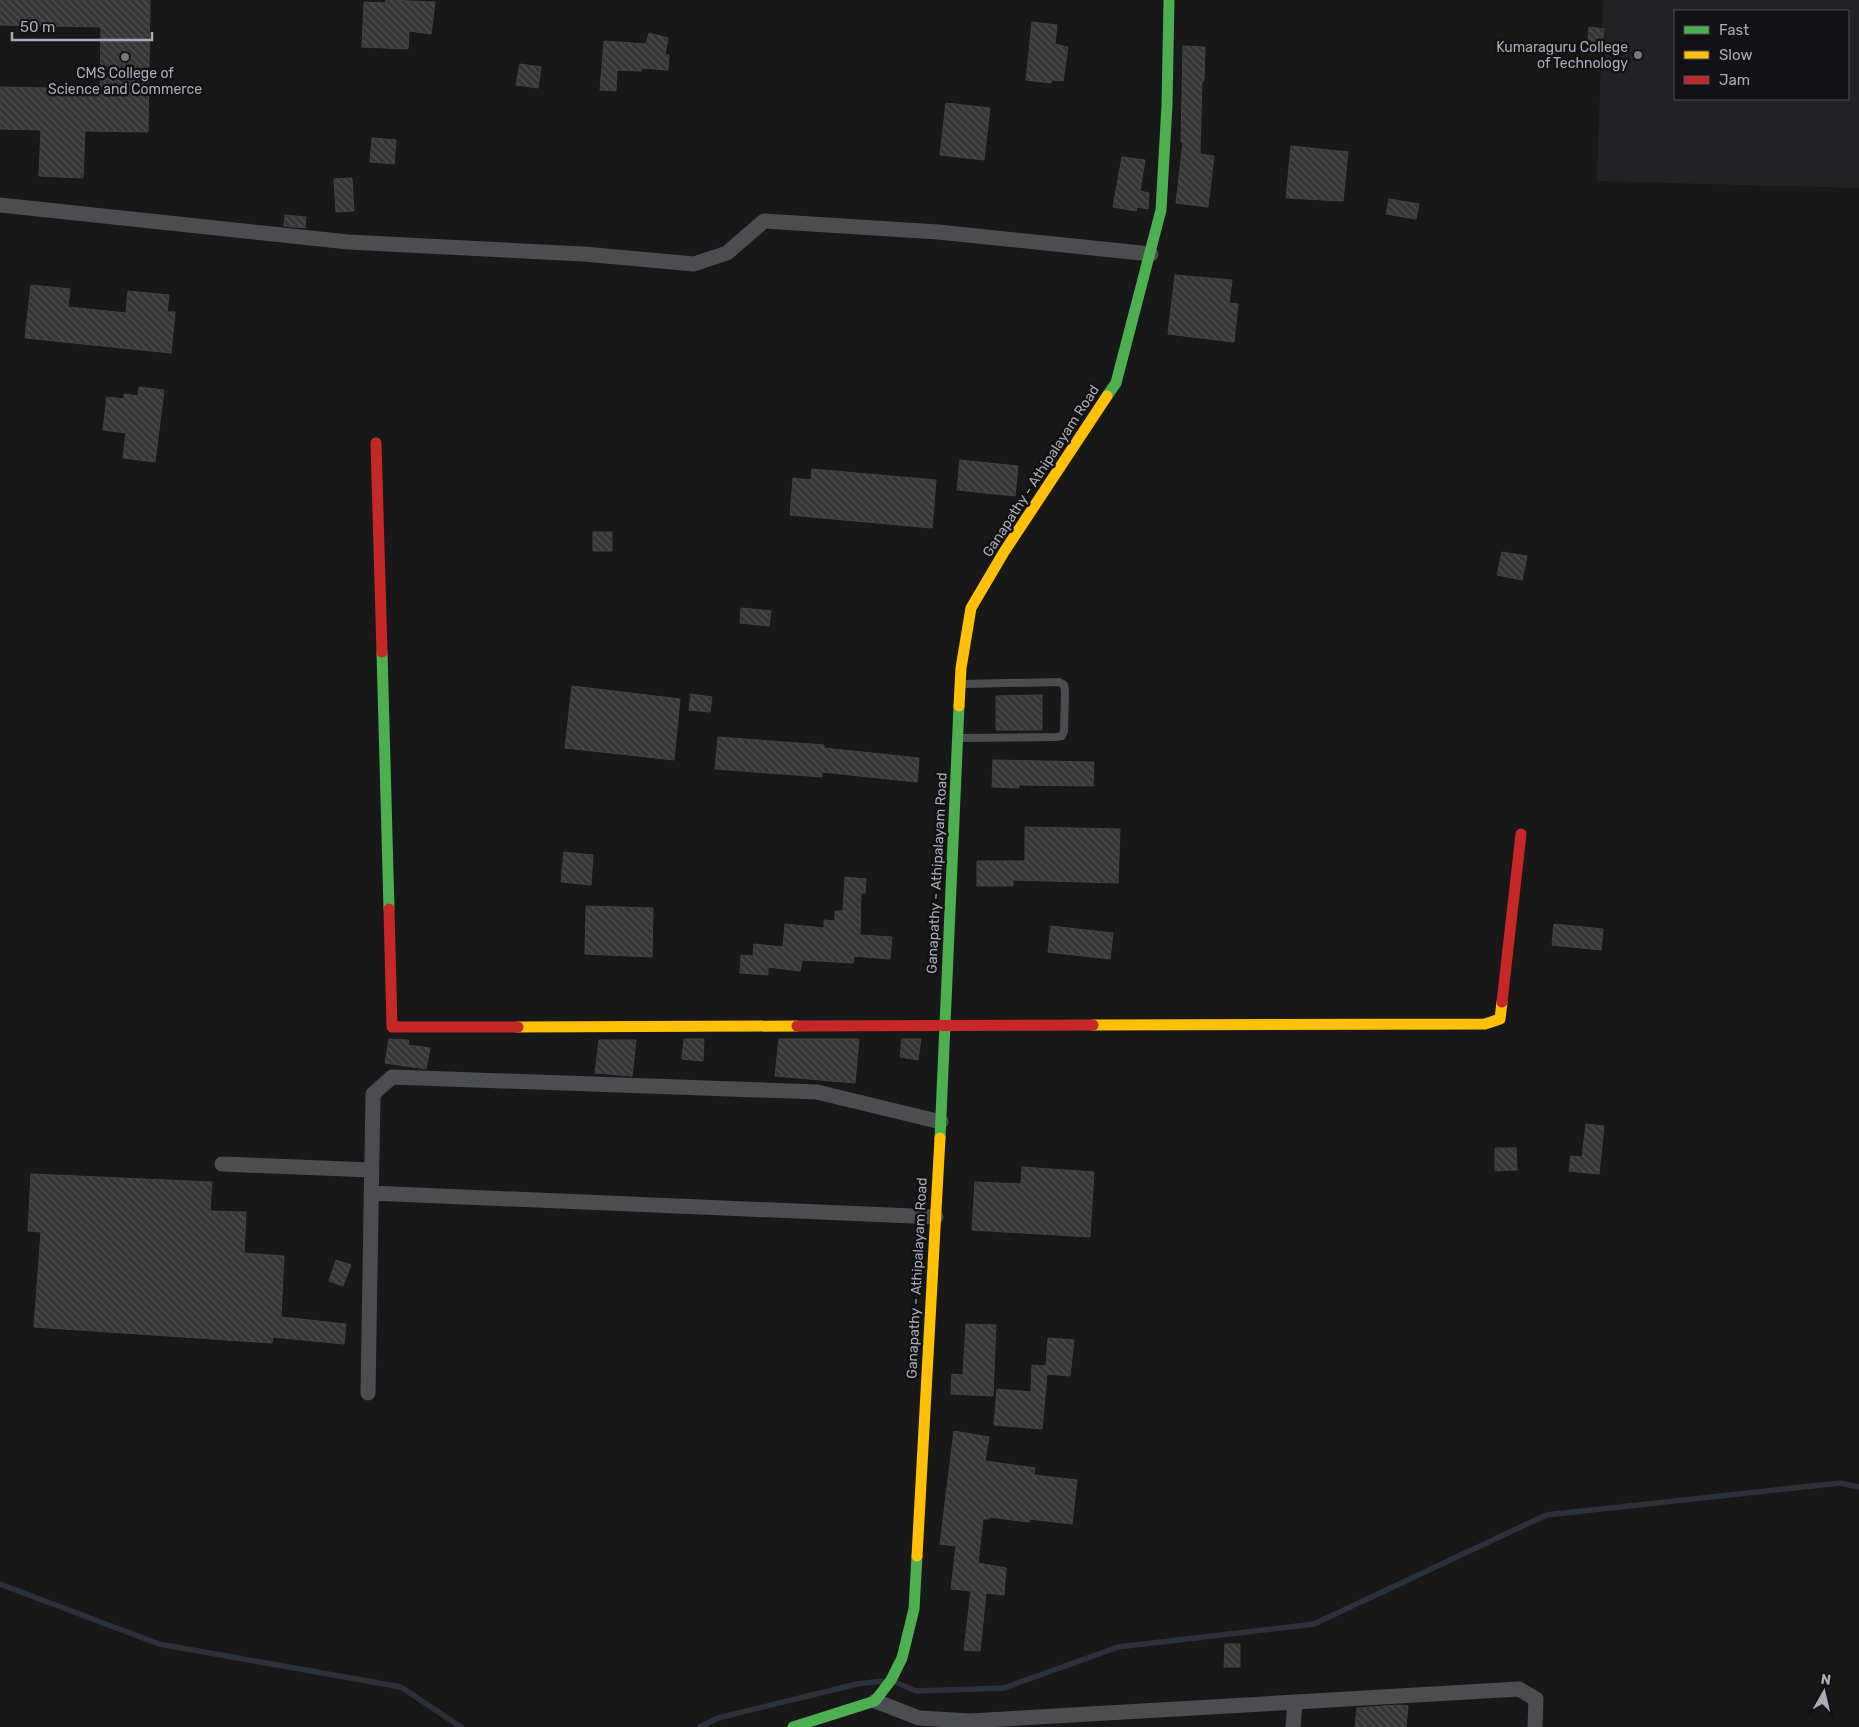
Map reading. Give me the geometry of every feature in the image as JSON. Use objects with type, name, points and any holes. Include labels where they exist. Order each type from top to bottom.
[{"type":"street","name":"Ganapathy - Athipalayam Road","points":[[875,1701],[892,1680],[902,1658],[914,1609],[941,1122],[961,684],[971,608],[1004,552],[1116,383],[1161,210],[1168,0]]},
{"type":"street","points":[[0,204],[348,242],[584,254],[694,264],[727,253],[764,221],[938,232],[1151,254]]},
{"type":"street","points":[[376,444],[392,1027],[1485,1024],[1500,1019],[1521,834]]},
{"type":"street","points":[[368,1393],[373,1094],[392,1076],[817,1092],[941,1122]]},
{"type":"street","points":[[222,1164],[371,1170]]},
{"type":"street","points":[[371,1193],[936,1217]]},
{"type":"street","points":[[793,1727],[875,1701],[920,1718],[970,1721],[1518,1689],[1536,1698],[1535,1727]]},
{"type":"street","points":[[1293,1727],[1295,1702]]},
{"type":"lane","points":[[958,738],[1062,736],[1064,731],[1065,690],[1064,685],[1059,682],[961,684]]},
{"type":"shaded area","name":"Kumaraguru College of Technology","points":[[1603,0],[1859,0],[1859,188],[1597,181]]},
{"type":"building","name":"CMS College of Science and Commerce","points":[[0,0],[150,0],[148,132],[85,131],[83,178],[39,176],[41,130],[0,129],[0,87],[100,89],[101,27],[0,25]]},
{"type":"building","points":[[386,0],[435,2],[431,34],[409,31],[408,49],[362,47],[364,2],[385,3]]},
{"type":"building","points":[[1032,22],[1057,25],[1055,44],[1068,47],[1063,81],[1052,80],[1051,83],[1026,80]]},
{"type":"building","points":[[1589,27],[1604,29],[1601,52],[1587,51]]},
{"type":"building","points":[[649,33],[668,38],[665,55],[669,55],[668,70],[641,68],[641,71],[617,70],[616,91],[600,90],[604,41],[646,44]]},
{"type":"building","points":[[1183,46],[1205,47],[1200,154],[1214,156],[1208,207],[1176,203],[1183,142],[1181,142]]},
{"type":"building","points":[[520,64],[541,67],[538,88],[516,85]]},
{"type":"building","points":[[946,103],[990,108],[984,160],[940,155]]},
{"type":"building","points":[[372,138],[396,140],[394,164],[370,162]]},
{"type":"building","points":[[1291,146],[1348,152],[1343,201],[1286,198]]},
{"type":"building","points":[[1122,157],[1145,160],[1140,191],[1149,193],[1148,209],[1137,207],[1136,211],[1113,207]]},
{"type":"building","points":[[352,178],[354,211],[336,212],[334,179]]},
{"type":"building","points":[[1389,199],[1419,204],[1416,219],[1386,214]]},
{"type":"building","points":[[285,215],[306,217],[305,228],[284,226]]},
{"type":"building","points":[[1175,275],[1232,280],[1229,303],[1238,304],[1234,342],[1168,334]]},
{"type":"building","points":[[31,285],[70,289],[68,307],[126,313],[128,291],[169,295],[167,312],[175,312],[171,353],[25,338]]},
{"type":"building","points":[[139,387],[164,390],[155,462],[123,458],[126,433],[103,430],[107,397],[124,399],[124,394],[138,396]]},
{"type":"building","points":[[960,460],[1018,466],[1015,496],[957,490]]},
{"type":"building","points":[[812,469],[936,480],[932,528],[790,515],[793,478],[811,480]]},
{"type":"building","points":[[593,532],[612,532],[612,551],[593,551]]},
{"type":"building","points":[[1502,552],[1527,556],[1522,580],[1497,575]]},
{"type":"building","points":[[741,608],[771,611],[769,626],[740,623]]},
{"type":"building","points":[[572,686],[680,699],[674,760],[565,748]]},
{"type":"building","points":[[691,694],[712,697],[710,712],[689,710]]},
{"type":"building","points":[[1042,695],[1042,730],[996,730],[996,696]]},
{"type":"building","points":[[718,737],[824,745],[824,748],[919,758],[917,782],[822,772],[822,777],[715,769]]},
{"type":"building","points":[[993,760],[1094,762],[1093,786],[1019,785],[1019,788],[992,787]]},
{"type":"building","points":[[1025,827],[1120,829],[1118,883],[1013,880],[1013,886],[977,886],[977,861],[1025,861]]},
{"type":"building","points":[[564,852],[593,855],[591,885],[561,882]]},
{"type":"building","points":[[845,877],[866,879],[865,893],[861,893],[860,935],[892,937],[890,959],[854,956],[853,963],[802,960],[800,971],[768,967],[768,975],[740,973],[741,955],[753,956],[754,944],[783,947],[785,924],[824,928],[824,920],[835,921],[835,911],[843,911]]},
{"type":"building","points":[[586,906],[653,908],[652,957],[585,954]]},
{"type":"building","points":[[1554,924],[1603,929],[1601,950],[1552,945]]},
{"type":"building","points":[[1051,926],[1113,933],[1110,959],[1048,952]]},
{"type":"building","points":[[389,1039],[409,1040],[408,1045],[430,1048],[426,1069],[385,1063]]},
{"type":"building","points":[[684,1039],[704,1039],[703,1061],[682,1059]]},
{"type":"building","points":[[779,1039],[859,1039],[855,1083],[775,1076]]},
{"type":"building","points":[[902,1039],[921,1039],[918,1060],[900,1057]]},
{"type":"building","points":[[599,1040],[636,1040],[632,1076],[595,1073]]},
{"type":"building","points":[[1586,1124],[1604,1126],[1599,1174],[1569,1171],[1571,1156],[1582,1157]]},
{"type":"building","points":[[1495,1148],[1516,1148],[1517,1170],[1495,1171]]},
{"type":"building","points":[[1022,1167],[1094,1172],[1090,1237],[972,1230],[975,1182],[1021,1184]]},
{"type":"building","points":[[31,1174],[212,1182],[210,1211],[246,1212],[244,1253],[284,1256],[281,1317],[346,1324],[344,1344],[273,1337],[272,1343],[34,1327],[41,1232],[28,1231]]},
{"type":"building","points":[[336,1260],[351,1265],[343,1286],[329,1281]]},
{"type":"building","points":[[966,1324],[996,1325],[993,1396],[951,1394],[952,1374],[963,1375]]},
{"type":"building","points":[[1048,1338],[1074,1340],[1070,1376],[1047,1374],[1042,1429],[994,1425],[997,1389],[1031,1392],[1032,1365],[1046,1366]]},
{"type":"building","points":[[954,1431],[989,1437],[985,1461],[1035,1468],[1034,1475],[1077,1480],[1072,1524],[1029,1519],[1029,1522],[989,1517],[989,1519],[983,1519],[978,1563],[1006,1568],[1004,1595],[986,1593],[980,1651],[964,1650],[971,1591],[951,1589],[956,1546],[940,1544]]},
{"type":"building","points":[[1225,1644],[1240,1644],[1240,1667],[1224,1667]]},
{"type":"building","points":[[1408,1706],[1406,1727],[1355,1727],[1357,1708]]},
{"type":"waterway","points":[[895,1682],[916,1691],[1004,1688],[1118,1647],[1314,1624],[1546,1515],[1840,1483],[1859,1487]]},
{"type":"waterway","points":[[0,1584],[159,1644],[401,1687],[461,1727]]},
{"type":"waterway","points":[[700,1727],[718,1718],[857,1684],[882,1681]]},
{"type":"traffic: fast","points":[[1107,396],[1116,383],[1161,210],[1167,105],[1169,0]]},
{"type":"traffic: fast","points":[[382,652],[389,909]]},
{"type":"traffic: fast","points":[[940,1138],[959,706]]},
{"type":"traffic: fast","points":[[793,1727],[875,1701],[891,1680],[902,1658],[914,1609],[917,1556]]},
{"type":"traffic: slow","points":[[959,706],[961,668],[971,608],[1004,552],[1107,396]]},
{"type":"traffic: slow","points":[[1093,1025],[1485,1024],[1500,1019],[1502,1002]]},
{"type":"traffic: slow","points":[[518,1027],[797,1026]]},
{"type":"traffic: slow","points":[[917,1556],[940,1138]]},
{"type":"traffic: jam","points":[[376,443],[382,652]]},
{"type":"traffic: jam","points":[[1502,1002],[1521,834]]},
{"type":"traffic: jam","points":[[389,909],[392,1027],[518,1027]]},
{"type":"traffic: jam","points":[[797,1026],[1093,1025]]},
{"type":"place","name":"Kumaraguru College of Technology","points":[[1638,55]]},
{"type":"place","name":"CMS College of Science and Commerce","points":[[125,57]]}]
